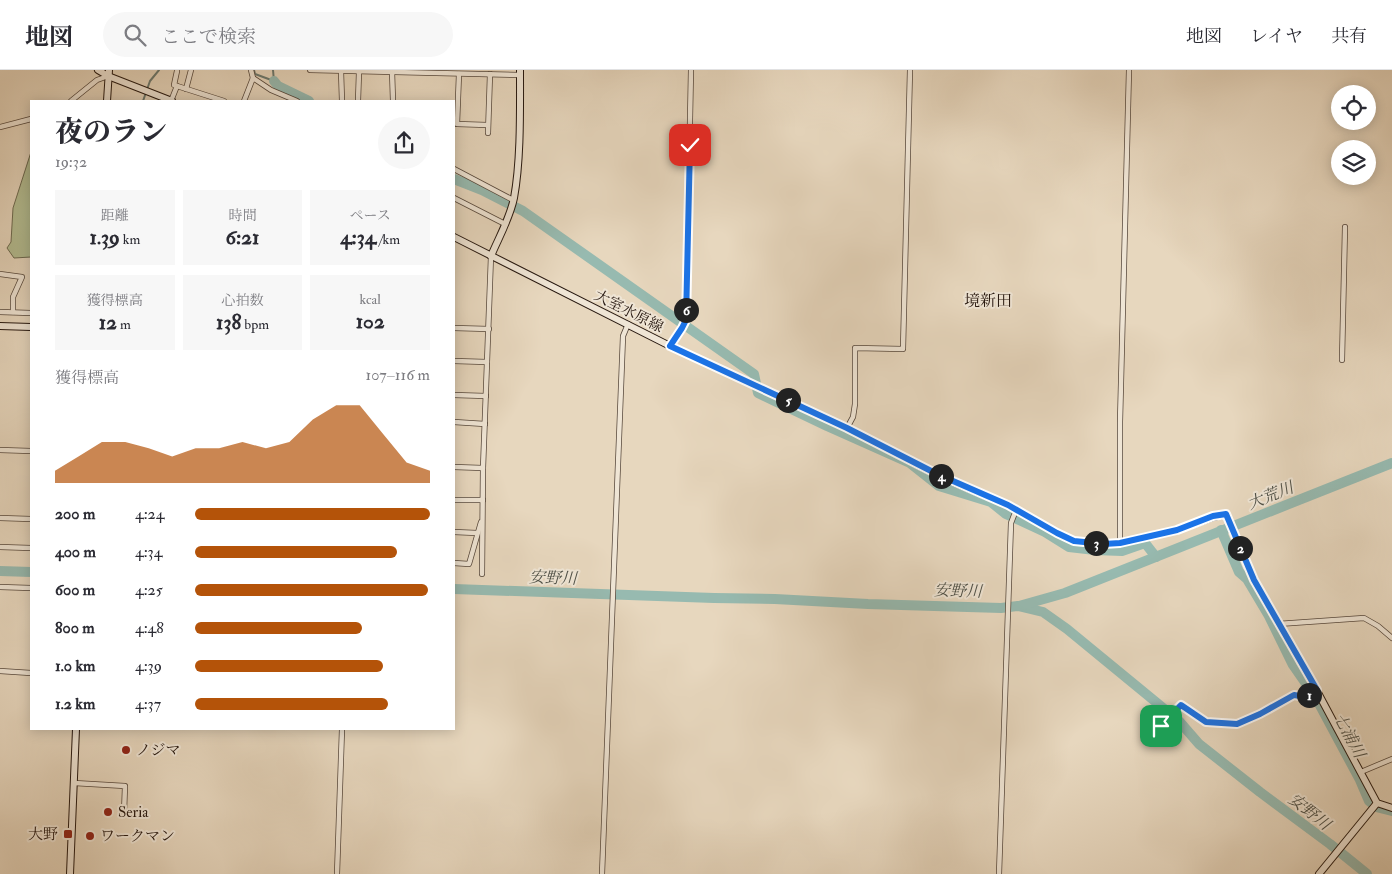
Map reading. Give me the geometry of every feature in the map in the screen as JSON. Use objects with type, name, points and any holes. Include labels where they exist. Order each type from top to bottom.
[{"type":"main road","points":[[98,70],[109,73],[154,98]]},
{"type":"main road","points":[[491,256],[513,200],[517,173],[520,72]]},
{"type":"main road","points":[[107,100],[109,73]]},
{"type":"main road","name":"大室水原線","points":[[455,238],[670,346],[847,428],[1074,541],[1104,544],[1120,543],[1177,530],[1213,516],[1226,514],[1254,580],[1317,690],[1377,803]]},
{"type":"main road","points":[[0,326],[30,327]]},
{"type":"main road","points":[[70,874],[76,730]]},
{"type":"main road","points":[[1319,874],[1377,803],[1392,808]]},
{"type":"street","points":[[186,89],[191,70]]},
{"type":"street","points":[[244,100],[253,78],[251,70]]},
{"type":"street","points":[[310,70],[459,74],[520,72]]},
{"type":"street","points":[[670,346],[686,320],[691,70]]},
{"type":"street","points":[[847,428],[853,417],[855,404],[855,348],[903,349],[910,70]]},
{"type":"street","points":[[1120,543],[1120,422],[1129,70]]},
{"type":"street","points":[[177,71],[174,85],[212,100]]},
{"type":"street","points":[[342,71],[342,100]]},
{"type":"street","points":[[392,71],[393,100]]},
{"type":"street","points":[[358,100],[359,72]]},
{"type":"street","points":[[72,100],[109,73]]},
{"type":"street","points":[[459,74],[457,124],[488,124]]},
{"type":"street","points":[[488,133],[490,74]]},
{"type":"street","points":[[253,78],[270,90],[295,100]]},
{"type":"street","points":[[172,100],[177,86]]},
{"type":"street","points":[[0,127],[30,119]]},
{"type":"street","points":[[455,170],[513,200]]},
{"type":"street","points":[[455,199],[505,224]]},
{"type":"street","points":[[1342,360],[1346,227]]},
{"type":"street","points":[[482,574],[483,468],[491,256]]},
{"type":"street","points":[[0,274],[22,277],[13,297],[13,312]]},
{"type":"street","points":[[0,312],[30,312]]},
{"type":"street","points":[[602,874],[623,336],[628,324]]},
{"type":"street","points":[[455,328],[489,329]]},
{"type":"street","points":[[455,361],[487,362]]},
{"type":"street","points":[[455,395],[486,396]]},
{"type":"street","points":[[455,422],[485,424]]},
{"type":"street","points":[[0,450],[30,451]]},
{"type":"street","points":[[455,467],[483,468]]},
{"type":"street","points":[[455,500],[483,500]]},
{"type":"street","points":[[999,874],[1008,595],[1012,519],[1015,511]]},
{"type":"street","points":[[455,563],[469,564],[482,515]]},
{"type":"street","points":[[0,518],[30,520]]},
{"type":"street","points":[[455,532],[477,533]]},
{"type":"street","points":[[0,547],[30,548]]},
{"type":"street","points":[[0,587],[30,588]]},
{"type":"street","points":[[1278,624],[1364,618],[1378,626],[1392,638]]},
{"type":"street","points":[[0,671],[30,673]]},
{"type":"street","points":[[1163,724],[1181,705],[1206,722],[1237,724],[1260,714],[1294,695],[1306,697],[1317,690]]},
{"type":"street","points":[[337,874],[342,730]]},
{"type":"street","points":[[1361,772],[1392,759]]},
{"type":"street","points":[[74,784],[125,786],[124,813]]},
{"type":"green space","points":[[30,155],[30,257],[14,258],[7,248],[11,242],[13,208]]},
{"type":"waterway","points":[[143,100],[150,81],[159,70]]},
{"type":"waterway","points":[[254,70],[255,74],[274,81],[273,70]]},
{"type":"waterway","points":[[274,81],[278,86],[307,100]]},
{"type":"waterway","points":[[455,179],[482,190],[523,211],[754,374],[758,393],[910,463],[939,486],[991,502],[1006,514],[1045,532],[1069,547],[1122,551],[1145,543],[1156,557]]},
{"type":"waterway","name":"大荒川","points":[[1019,606],[1065,593],[1392,463]]},
{"type":"waterway","name":"七浦川","points":[[1221,530],[1239,572],[1247,579],[1269,616],[1293,665],[1316,698],[1360,780],[1369,801],[1376,807],[1392,811]]},
{"type":"waterway","name":"安野川","points":[[0,571],[30,572]]},
{"type":"waterway","name":"安野川","points":[[455,589],[775,599],[868,604],[1001,608],[1018,606],[1043,612],[1067,629],[1179,721],[1199,744],[1367,874]]},
{"type":"place","name":"ノジマ","points":[[126,750]]},
{"type":"place","name":"Seria","points":[[108,812]]},
{"type":"place","name":"大野","points":[[68,834]]},
{"type":"place","name":"ワークマン","points":[[90,836]]},
{"type":"district","name":"境新田","points":[[988,300]]},
{"type":"route","points":[[690,145],[686,320],[670,346],[847,428],[937,474],[1008,505],[1074,541],[1104,544],[1120,543],[1177,530],[1213,516],[1226,514],[1254,580],[1317,690],[1306,697],[1294,695],[1260,714],[1237,724],[1206,722],[1181,705],[1161,726]]}]
